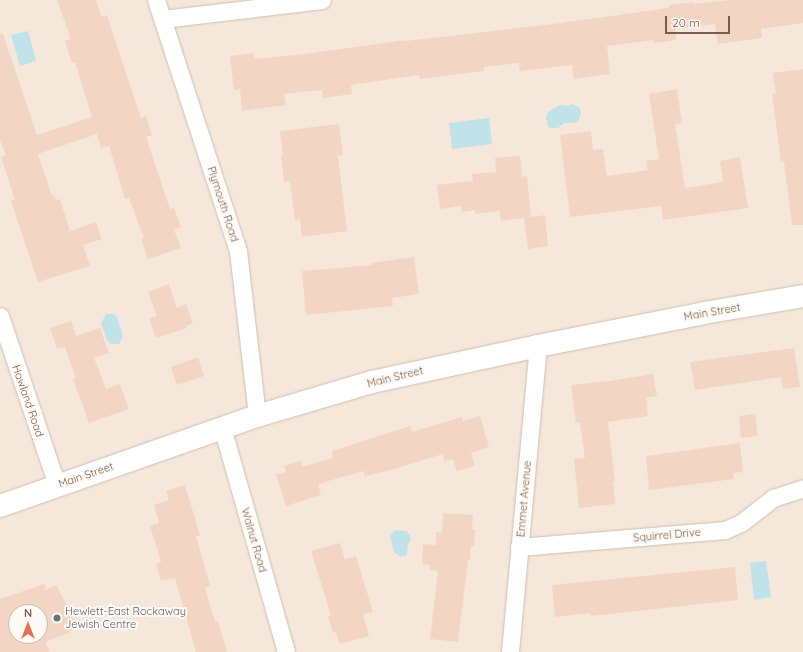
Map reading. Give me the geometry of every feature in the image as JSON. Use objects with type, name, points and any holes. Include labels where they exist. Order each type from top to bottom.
[{"type":"main road","name":"Main Street","points":[[0,506],[222,427],[386,379],[538,346],[704,313],[803,296]]},
{"type":"street","name":"Plymouth Road","points":[[156,0],[238,251],[257,416]]},
{"type":"street","points":[[163,20],[322,0]]},
{"type":"street","name":"Howland Road","points":[[0,316],[56,485]]},
{"type":"street","name":"Emmet Avenue","points":[[510,652],[538,346]]},
{"type":"street","name":"Walnut Road","points":[[222,427],[286,652]]},
{"type":"street","name":"Squirrel Drive","points":[[519,547],[725,530],[741,523],[773,498],[803,488]]},
{"type":"shaded area","points":[[0,0],[803,0],[803,652],[0,652]]},
{"type":"water","points":[[28,31],[36,61],[20,66],[11,35]]},
{"type":"water","points":[[572,104],[580,108],[581,113],[579,120],[574,123],[564,123],[558,128],[551,128],[548,126],[546,117],[548,112],[560,105],[566,106]]},
{"type":"water","points":[[489,118],[492,144],[452,149],[449,123]]},
{"type":"water","points":[[106,314],[114,314],[117,317],[123,336],[119,344],[111,344],[107,341],[101,323]]},
{"type":"water","points":[[395,530],[406,531],[410,535],[411,539],[408,544],[407,555],[401,557],[394,552],[390,536]]},
{"type":"water","points":[[766,561],[771,597],[754,600],[750,563]]},
{"type":"building","points":[[57,0],[96,0],[102,17],[107,15],[141,118],[146,116],[152,135],[146,137],[170,209],[174,208],[181,227],[174,230],[181,248],[148,259],[141,239],[144,238],[129,198],[125,199],[109,146],[101,148],[97,134],[38,154],[52,196],[54,195],[56,200],[60,199],[70,231],[96,222],[102,239],[83,245],[90,266],[38,282],[11,201],[15,200],[1,157],[6,155],[0,140],[0,34],[3,34],[37,135],[92,117],[75,62],[72,63],[65,41],[71,39]]},
{"type":"building","points":[[729,0],[803,0],[803,23],[761,29],[762,38],[718,44],[715,24],[675,29],[676,40],[654,43],[654,40],[607,46],[610,74],[574,79],[572,65],[520,71],[519,63],[484,67],[484,71],[420,79],[419,75],[351,85],[352,94],[323,98],[322,90],[284,94],[286,105],[242,111],[240,89],[234,90],[230,56],[254,53],[254,59],[305,54],[406,40],[553,24],[669,8],[669,5]]},
{"type":"building","points":[[803,69],[803,225],[792,225],[784,162],[781,162],[772,94],[776,94],[773,73]]},
{"type":"building","points":[[677,89],[682,123],[675,124],[685,188],[723,182],[720,161],[740,157],[748,208],[663,220],[661,206],[570,217],[560,135],[591,131],[593,150],[603,149],[607,176],[648,170],[646,161],[659,159],[649,94]]},
{"type":"building","points":[[339,124],[343,155],[338,156],[347,231],[302,237],[300,219],[295,220],[290,181],[284,182],[280,131]]},
{"type":"building","points":[[520,156],[522,177],[527,176],[531,217],[545,215],[548,246],[528,249],[524,218],[501,221],[500,211],[475,214],[475,210],[462,212],[461,206],[440,209],[437,185],[473,181],[472,174],[496,172],[495,158]]},
{"type":"building","points":[[414,257],[419,294],[392,298],[393,306],[306,315],[302,271],[371,265],[371,263]]},
{"type":"building","points":[[169,284],[177,308],[186,304],[193,323],[186,326],[187,328],[156,338],[149,318],[157,316],[148,292]]},
{"type":"building","points":[[71,321],[76,336],[100,328],[109,353],[94,358],[106,389],[120,384],[129,409],[89,423],[73,379],[76,379],[65,347],[57,349],[50,328]]},
{"type":"building","points":[[794,348],[800,387],[783,389],[781,377],[695,390],[690,362]]},
{"type":"building","points":[[198,357],[204,376],[177,385],[171,367]]},
{"type":"building","points":[[653,374],[657,396],[646,398],[648,416],[608,422],[615,481],[613,482],[615,504],[579,508],[574,459],[585,458],[580,423],[576,423],[571,385],[610,381]]},
{"type":"building","points":[[755,414],[758,436],[741,438],[739,416]]},
{"type":"building","points":[[480,416],[489,447],[471,453],[475,466],[457,471],[453,459],[444,461],[443,454],[391,470],[365,476],[363,471],[318,484],[321,495],[286,506],[276,474],[286,472],[284,466],[301,461],[302,467],[333,458],[332,451],[410,426],[412,432],[462,417],[463,421]]},
{"type":"building","points":[[740,443],[743,472],[733,473],[734,479],[649,490],[646,456]]},
{"type":"building","points":[[185,485],[200,535],[196,536],[210,586],[205,588],[215,622],[218,621],[227,652],[196,652],[175,578],[161,581],[156,564],[161,562],[150,526],[159,523],[154,505],[169,500],[166,491]]},
{"type":"building","points":[[443,513],[473,515],[472,529],[475,529],[474,546],[471,546],[470,560],[468,560],[458,642],[430,639],[438,571],[430,570],[430,565],[422,564],[423,544],[436,545],[436,532],[442,533]]},
{"type":"building","points":[[340,543],[345,559],[356,556],[373,612],[363,614],[369,636],[340,644],[336,632],[333,633],[328,616],[331,615],[311,551]]},
{"type":"building","points":[[735,567],[738,600],[591,616],[591,613],[555,617],[552,585]]},
{"type":"building","name":"Hewlett-East Rockaway Jewish Centre","points":[[44,584],[46,590],[56,585],[77,625],[69,633],[48,641],[48,604],[8,604],[8,644],[46,644],[50,652],[0,652],[0,599]]},
{"type":"place","name":"Hewlett-East Rockaway Jewish Centre","points":[[57,618]]}]
